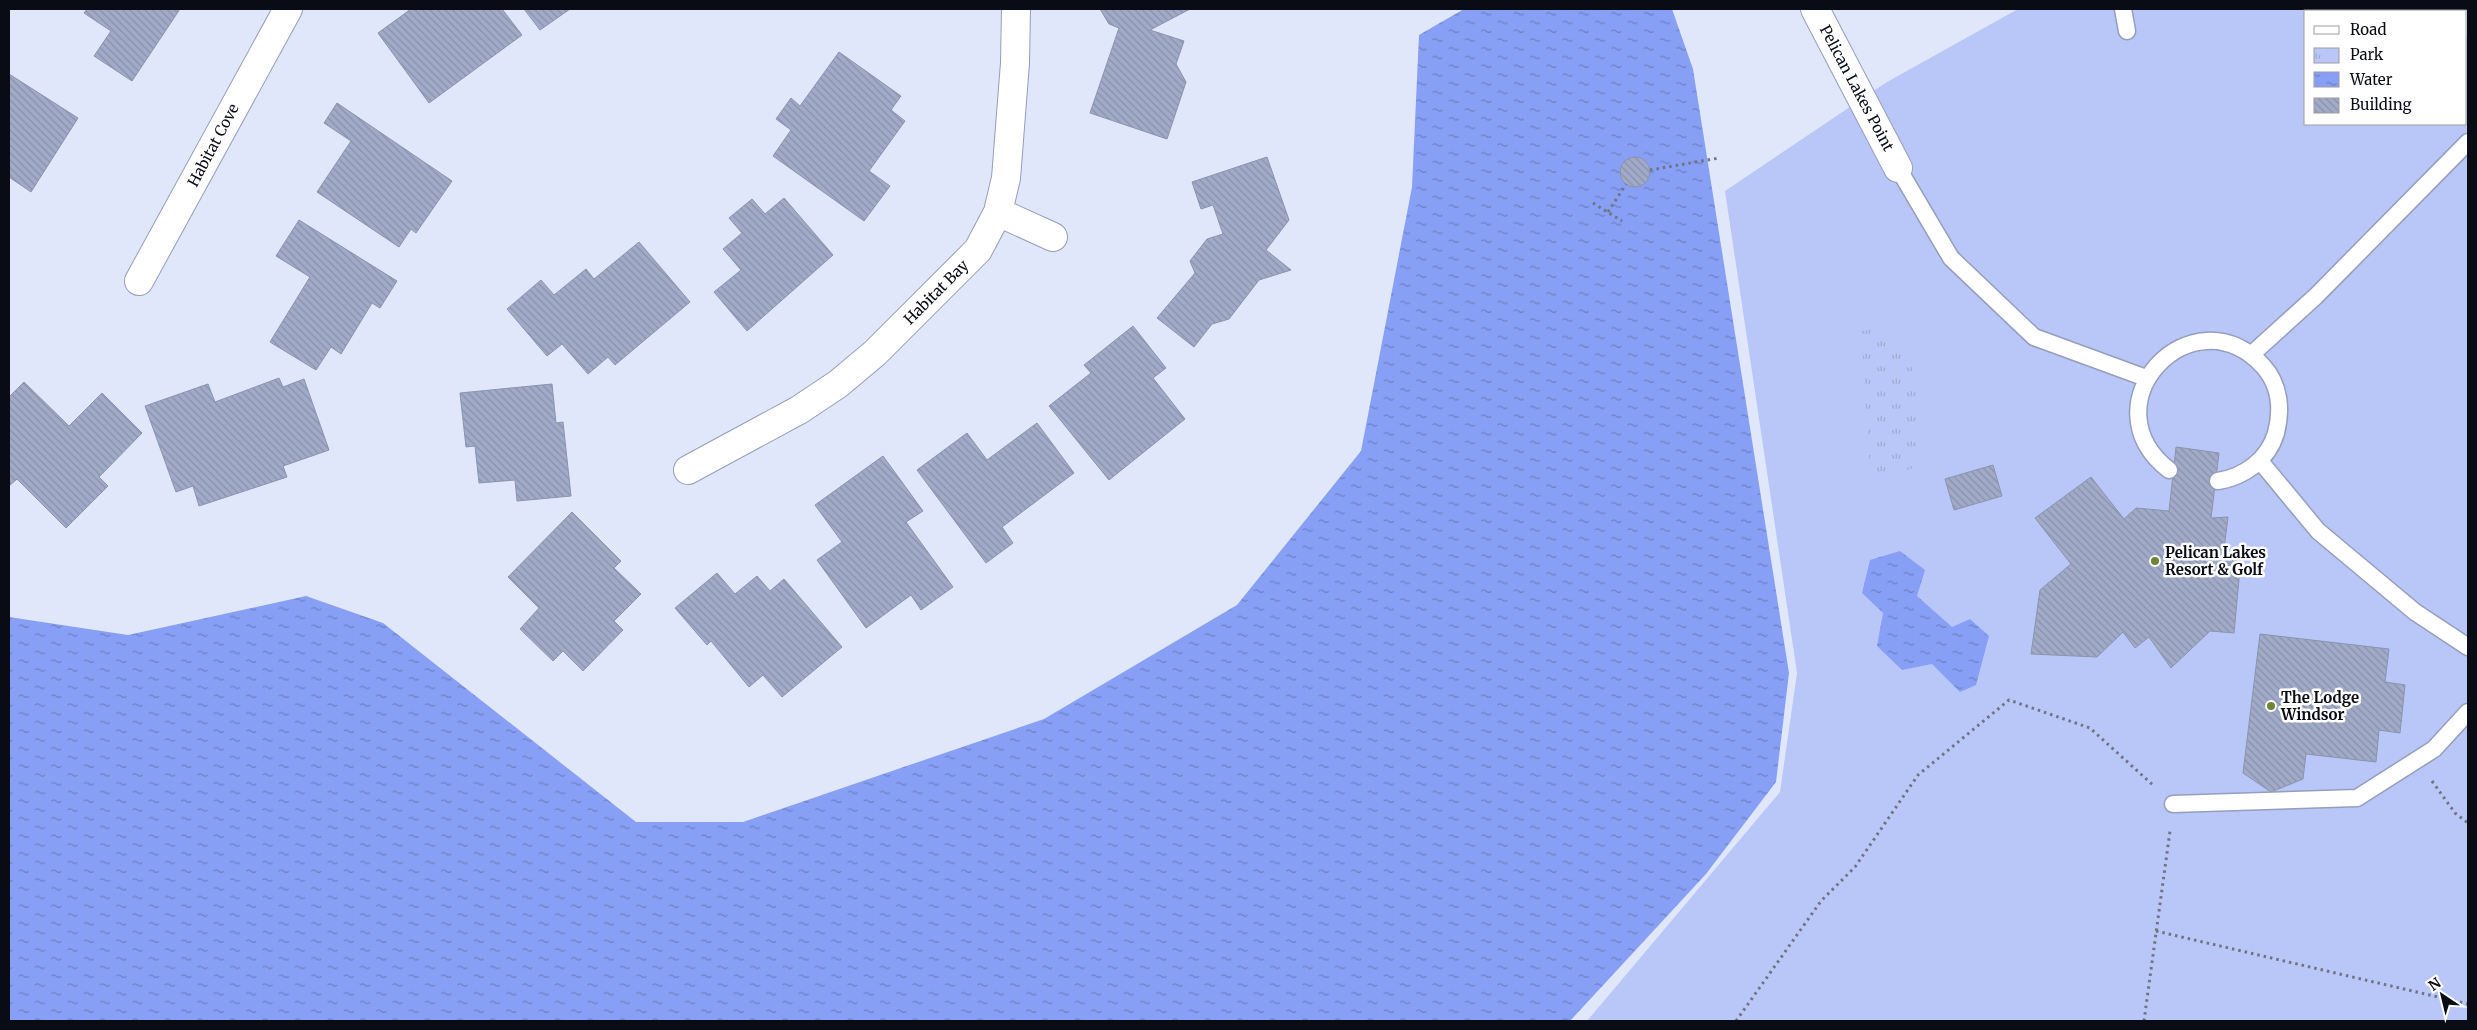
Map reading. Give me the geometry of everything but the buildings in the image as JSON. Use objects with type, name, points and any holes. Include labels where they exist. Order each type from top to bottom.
[{"type":"street","name":"Habitat Cove","points":[[139,281],[288,9]]},
{"type":"street","name":"Habitat Bay","points":[[688,470],[799,410],[838,384],[875,353],[978,250],[998,212],[1006,178],[1015,63],[1016,9]]},
{"type":"street","name":"Pelican Lakes Point","points":[[1815,9],[1898,168]]},
{"type":"street","points":[[998,212],[1053,236]]},
{"type":"lane","points":[[2124,9],[2127,31]]},
{"type":"lane","points":[[2252,354],[2316,296],[2468,142]]},
{"type":"lane","points":[[1898,168],[1951,258],[2034,337],[2146,378]]},
{"type":"lane","points":[[2169,470],[2149,449],[2141,432],[2138,414],[2140,396],[2146,378],[2161,359],[2182,346],[2206,340],[2230,343],[2252,354],[2268,372],[2278,394],[2280,418],[2274,441],[2260,461],[2246,472],[2229,480],[2218,481]]},
{"type":"lane","points":[[2260,461],[2318,530],[2415,612],[2468,647]]},
{"type":"lane","points":[[2173,804],[2357,798],[2434,749],[2468,712]]},
{"type":"path","points":[[1650,170],[1719,158]]},
{"type":"path","points":[[1608,212],[1626,184]]},
{"type":"path","points":[[1593,203],[1622,221]]},
{"type":"path","points":[[1736,1021],[1821,901],[1855,867],[1918,775],[2009,700],[2090,728],[2173,804],[2144,1021]]},
{"type":"path","points":[[2417,760],[2455,813],[2468,823]]},
{"type":"path","points":[[2156,932],[2468,1004]]},
{"type":"green space","points":[[2018,9],[2426,9],[2428,10],[2304,10],[2304,125],[2467,125],[2468,40],[2468,1021],[1587,1021],[1780,792],[1797,673],[1725,191],[1887,82]]},
{"type":"green space","points":[[1882,328],[1894,334],[1906,347],[1918,390],[1920,444],[1913,468],[1875,480],[1870,474],[1861,331]]},
{"type":"water","points":[[1464,9],[1672,9],[1693,69],[1789,673],[1776,782],[1706,874],[1570,1021],[9,1021],[9,617],[128,635],[306,596],[383,623],[636,822],[743,822],[1044,719],[1237,605],[1361,451],[1412,187],[1419,35]]},
{"type":"water","points":[[1900,551],[1925,570],[1917,596],[1952,627],[1970,619],[1989,636],[1976,685],[1960,692],[1932,664],[1902,670],[1877,646],[1883,613],[1862,593],[1870,560]]},
{"type":"place","name":"Pelican Lakes Resort & Golf","points":[[2155,561]]},
{"type":"place","name":"The Lodge Windsor","points":[[2271,706]]}]
